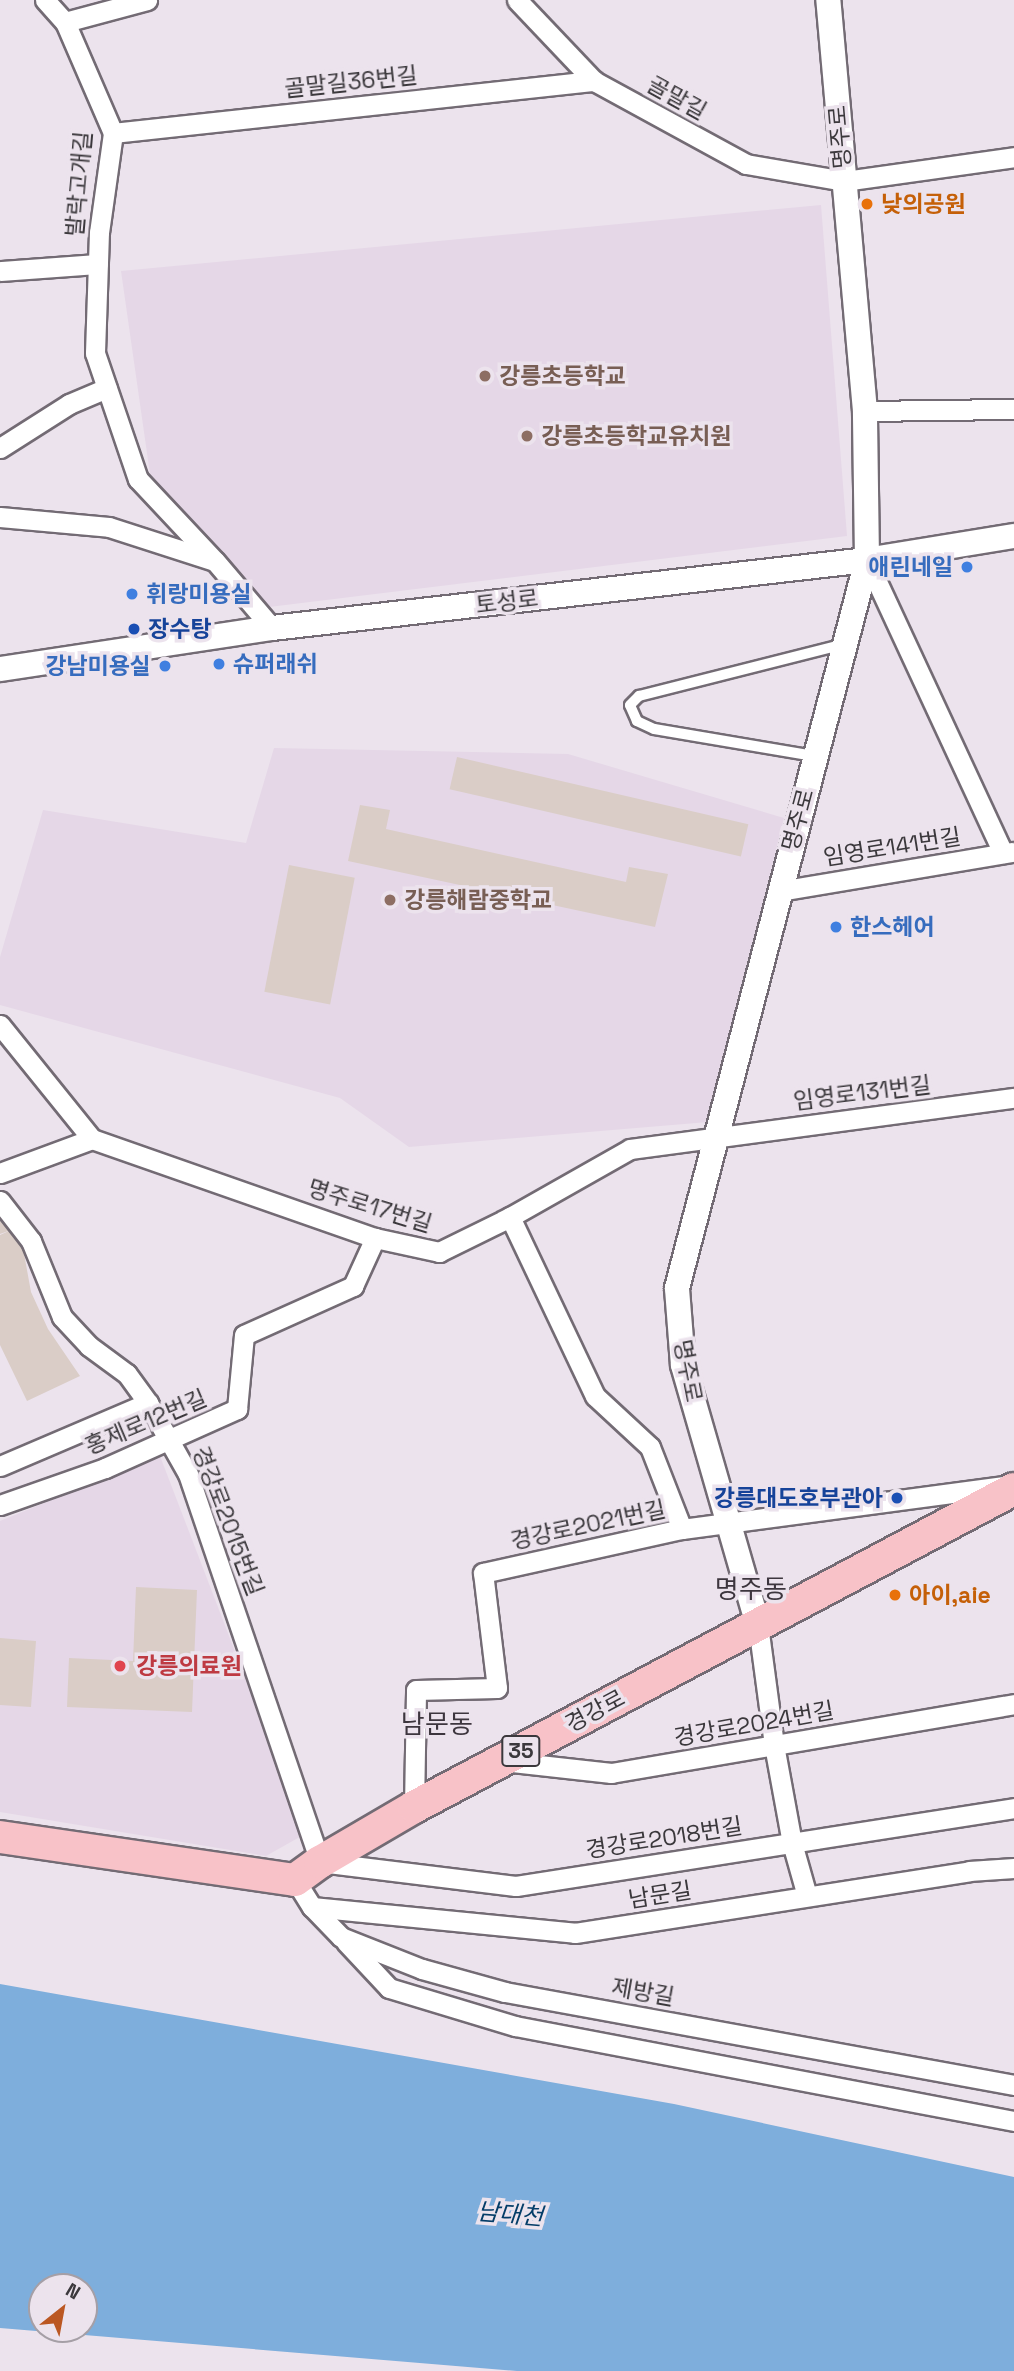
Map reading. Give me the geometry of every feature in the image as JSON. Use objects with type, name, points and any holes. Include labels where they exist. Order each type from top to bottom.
[{"type":"main road","name":"경강로","points":[[295,1880],[320,1862],[414,1807],[1014,1487]]},
{"type":"main road","points":[[0,1837],[295,1880]]},
{"type":"street","name":"발락고개길","points":[[45,0],[65,22],[113,133],[99,232],[95,353],[138,479],[215,561],[272,628]]},
{"type":"street","points":[[65,22],[147,0]]},
{"type":"street","name":"골말길","points":[[517,0],[594,80],[746,164],[844,181],[1014,157]]},
{"type":"street","name":"명주로","points":[[758,1625],[683,1365],[677,1289],[867,560],[865,411],[828,0]]},
{"type":"street","name":"골말길36번길","points":[[113,133],[594,80]]},
{"type":"street","points":[[0,271],[98,264]]},
{"type":"street","points":[[0,448],[69,404],[107,388]]},
{"type":"street","points":[[865,411],[1014,409]]},
{"type":"street","points":[[0,517],[108,527],[215,561]]},
{"type":"street","name":"토성로","points":[[0,668],[272,628],[867,560],[1014,536]]},
{"type":"street","points":[[867,560],[1009,852]]},
{"type":"street","name":"임영로141번길","points":[[779,891],[1009,852]]},
{"type":"street","points":[[0,1025],[92,1139],[0,1173]]},
{"type":"street","name":"임영로131번길","points":[[716,1137],[1014,1098]]},
{"type":"street","name":"명주로17번길","points":[[92,1139],[375,1238],[439,1252],[510,1217],[629,1149],[716,1137]]},
{"type":"street","name":"경강로2015번길","points":[[0,1201],[31,1241],[62,1317],[89,1346],[127,1374],[170,1439],[188,1474],[320,1862]]},
{"type":"street","points":[[510,1217],[595,1396],[650,1447],[682,1529]]},
{"type":"street","name":"홍제로12번길","points":[[0,1505],[105,1468],[237,1409],[244,1335],[353,1286],[375,1238]]},
{"type":"street","points":[[0,1466],[148,1403]]},
{"type":"street","name":"경강로2021번길","points":[[414,1807],[416,1690],[496,1688],[483,1573],[682,1529],[1014,1487]]},
{"type":"street","points":[[758,1625],[774,1745],[792,1843],[807,1896]]},
{"type":"street","name":"경강로2024번길","points":[[502,1761],[611,1773],[1014,1704]]},
{"type":"street","name":"경강로2018번길","points":[[320,1862],[516,1886],[1014,1808]]},
{"type":"street","name":"남문길","points":[[312,1907],[575,1933],[969,1871],[1014,1868]]},
{"type":"street","name":"제방길","points":[[295,1880],[312,1907],[341,1937],[422,1969],[505,1992],[1014,2085]]},
{"type":"street","points":[[341,1937],[389,1988],[515,2026],[1014,2121]]},
{"type":"lane","points":[[815,756],[654,729],[637,721],[630,705],[639,696],[845,644]]},
{"type":"shaded area","name":"강릉초등학교","points":[[821,205],[847,536],[269,607],[151,481],[121,271]]},
{"type":"shaded area","name":"강릉해람중학교","points":[[274,748],[568,754],[784,818],[708,1122],[409,1147],[340,1098],[0,1005],[0,957],[43,810],[246,843]]},
{"type":"shaded area","name":"강릉의료원","points":[[160,1456],[305,1834],[266,1856],[0,1812],[0,1521]]},
{"type":"water","name":"남대천","points":[[0,1984],[674,2104],[1014,2177],[1014,2371],[517,2371],[98,2336],[98,2273],[28,2273],[28,2330],[0,2328]]},
{"type":"building","points":[[457,757],[748,824],[741,856],[450,789]]},
{"type":"building","points":[[360,805],[390,810],[386,829],[626,882],[629,867],[668,874],[655,927],[348,861]]},
{"type":"building","points":[[289,865],[355,878],[330,1004],[264,992]]},
{"type":"building","points":[[0,1201],[19,1226],[31,1292],[48,1329],[80,1376],[27,1401],[0,1345],[0,1235],[11,1230],[0,1234]]},
{"type":"building","points":[[136,1587],[197,1590],[192,1712],[67,1707],[69,1658],[133,1661]]},
{"type":"building","points":[[0,1638],[36,1641],[31,1707],[0,1705]]},
{"type":"place","name":"낮의공원","points":[[867,204]]},
{"type":"place","name":"강릉초등학교","points":[[485,376]]},
{"type":"place","name":"강릉초등학교유치원","points":[[527,436]]},
{"type":"place","name":"애린네일","points":[[967,567]]},
{"type":"place","name":"휘랑미용실","points":[[132,594]]},
{"type":"place","name":"장수탕","points":[[134,629]]},
{"type":"place","name":"슈퍼래쉬","points":[[219,664]]},
{"type":"place","name":"강남미용실","points":[[165,666]]},
{"type":"place","name":"강릉해람중학교","points":[[390,900]]},
{"type":"place","name":"한스헤어","points":[[836,927]]},
{"type":"place","name":"강릉대도호부관아","points":[[897,1498]]},
{"type":"place","name":"아이,aie","points":[[895,1595]]},
{"type":"place","name":"강릉의료원","points":[[120,1666]]},
{"type":"district","name":"명주동","points":[[751,1590]]},
{"type":"district","name":"남문동","points":[[437,1725]]}]
